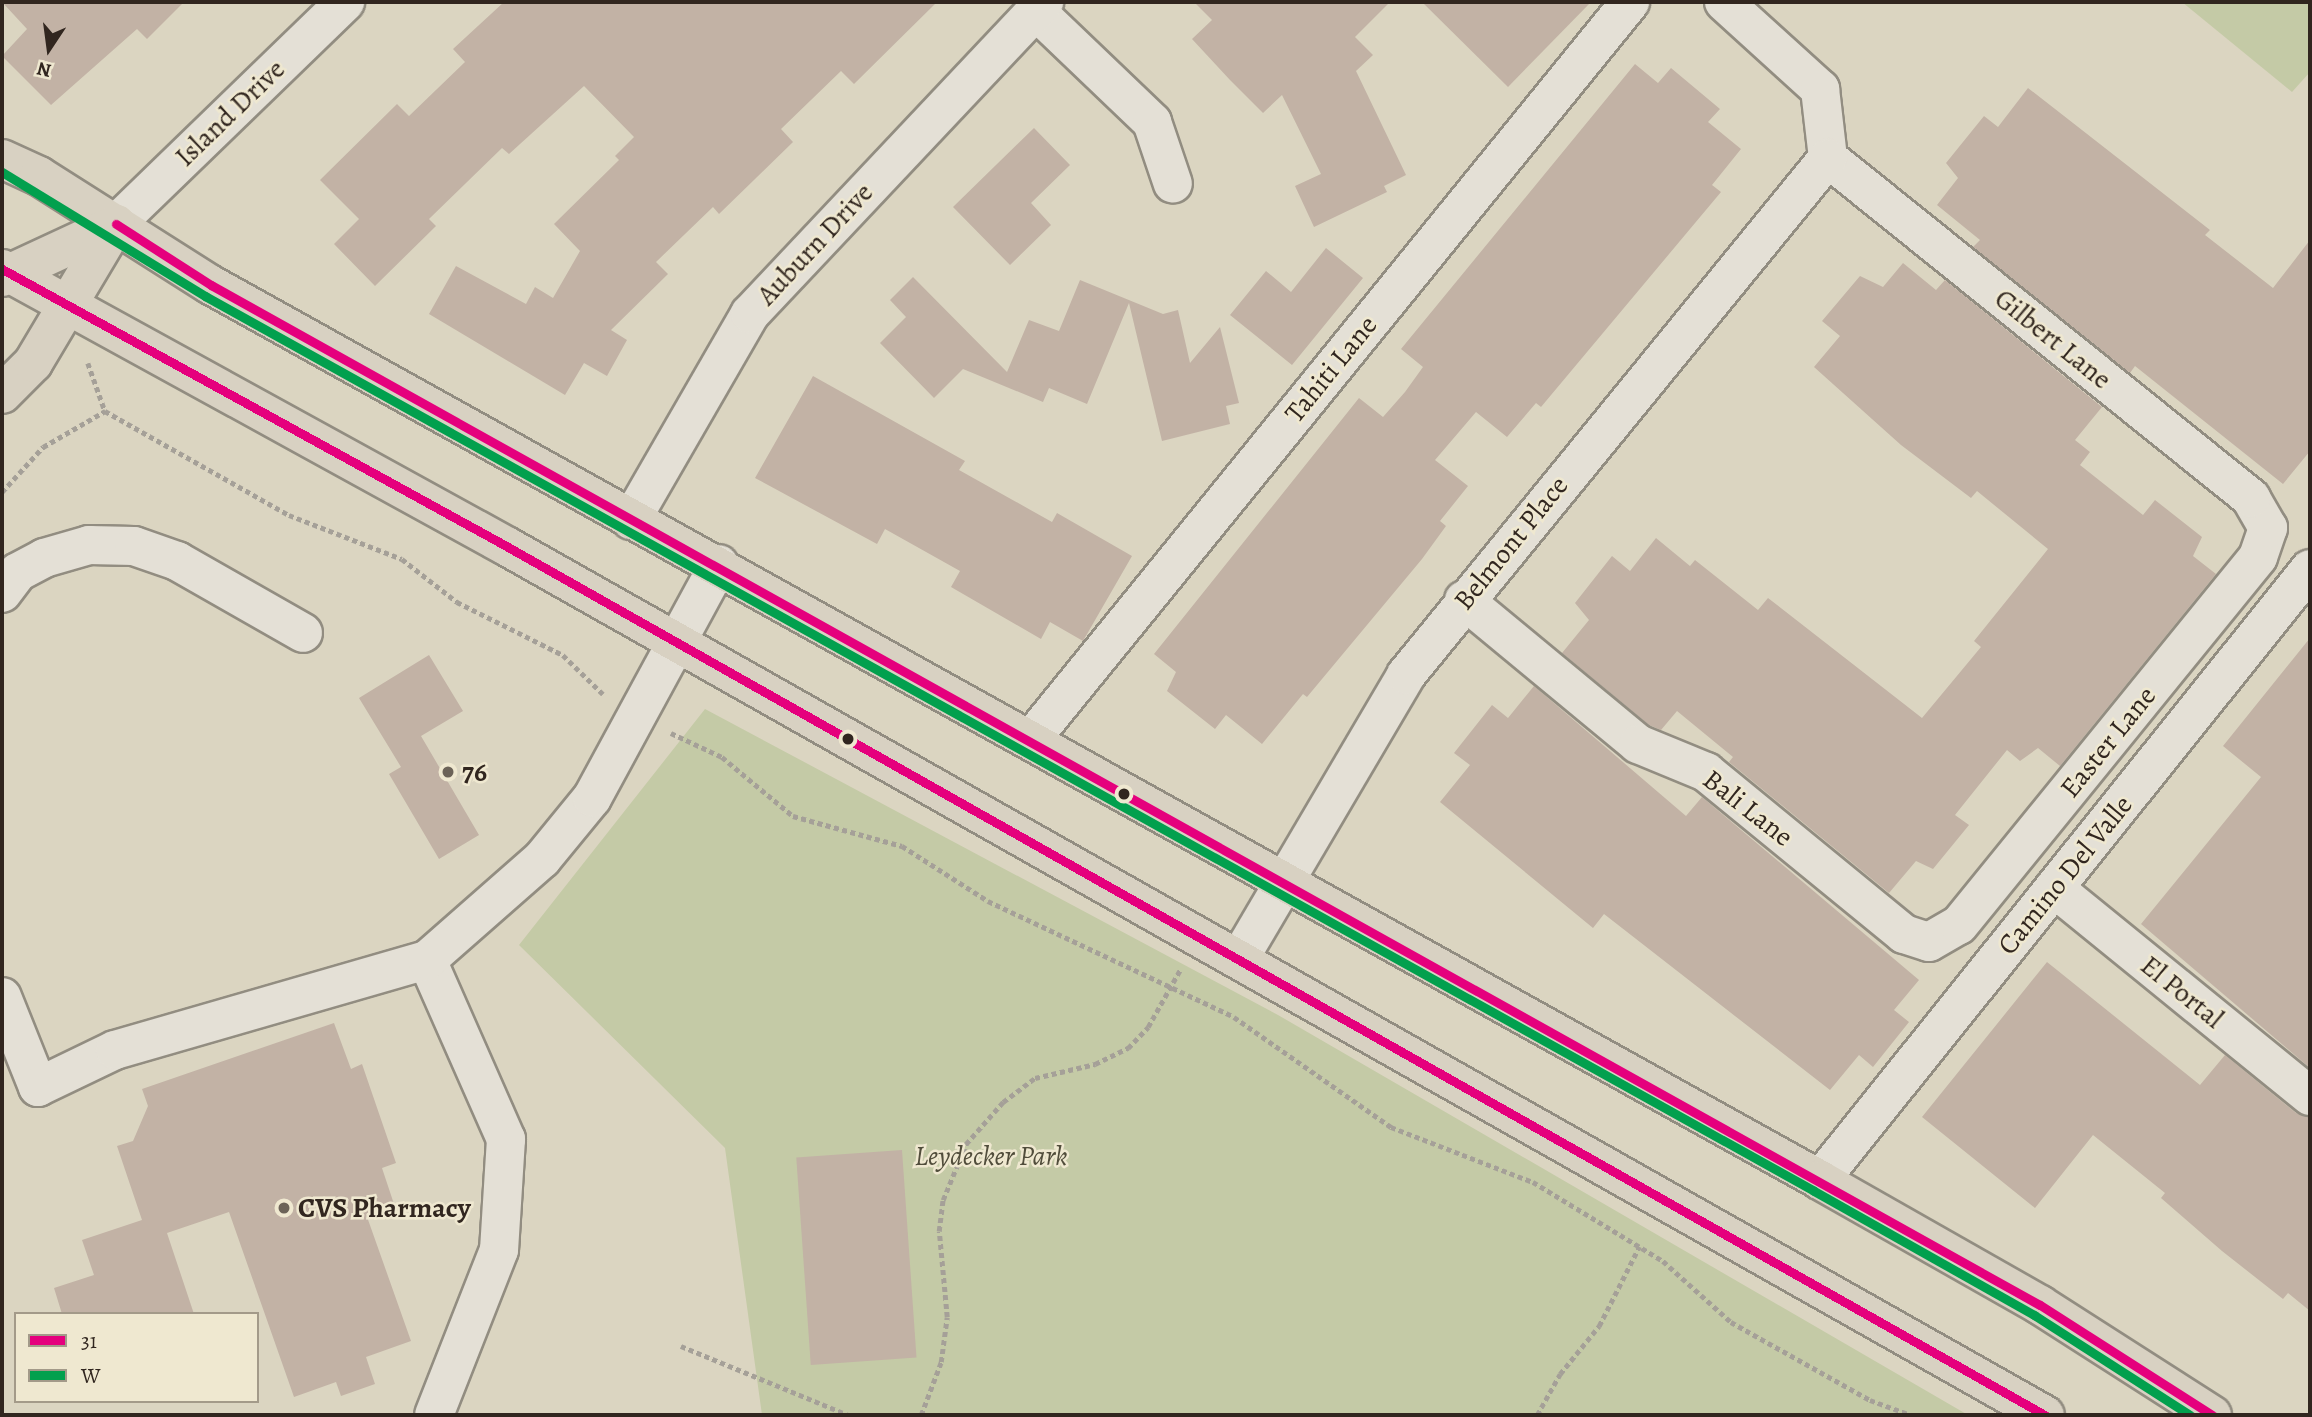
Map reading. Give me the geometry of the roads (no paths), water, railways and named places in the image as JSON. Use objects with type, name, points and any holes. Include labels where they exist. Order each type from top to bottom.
[{"type":"main road","points":[[2,159],[116,224],[211,285],[631,520],[719,564],[1033,737],[2040,1305],[2212,1415]]},
{"type":"main road","name":"Island Drive","points":[[4,273],[116,224]]},
{"type":"main road","name":"Island Drive","points":[[2,394],[33,363],[116,224]]},
{"type":"main road","points":[[4,273],[68,305],[1199,936],[2005,1405],[2045,1415]]},
{"type":"street","name":"Island Drive","points":[[116,224],[345,2]]},
{"type":"street","name":"Tahiti Lane","points":[[1033,737],[1630,2]]},
{"type":"street","points":[[1724,2],[1820,89],[1828,158]]},
{"type":"street","points":[[1039,6],[1152,122],[1173,184]]},
{"type":"street","name":"Auburn Drive","points":[[631,520],[750,314],[1039,6]]},
{"type":"street","name":"Gilbert Lane","points":[[1828,158],[2251,498],[2268,528]]},
{"type":"street","name":"Belmont Place","points":[[1239,959],[1376,721],[1464,600],[1828,158]]},
{"type":"street","name":"Easter Lane","points":[[1929,942],[1959,925],[2258,557],[2268,528]]},
{"type":"street","points":[[2,593],[18,572],[44,558],[89,545],[134,546],[177,561],[303,633]]},
{"type":"street","points":[[2,997],[38,1087],[115,1050],[427,960],[542,859],[592,798],[719,564]]},
{"type":"street","name":"Camino Del Valle","points":[[1820,1180],[2310,569]]},
{"type":"street","name":"Bali Lane","points":[[1464,600],[1638,744],[1706,772],[1904,934],[1929,942]]},
{"type":"street","name":"El Portal","points":[[2054,888],[2310,1096]]},
{"type":"street","points":[[427,960],[506,1139],[499,1250],[434,1415]]},
{"type":"place","name":"76","points":[[448,772]]},
{"type":"place","name":"CVS Pharmacy","points":[[284,1208]]},
{"type":"park label","name":"Leydecker Park","points":[[991,1156]]}]
